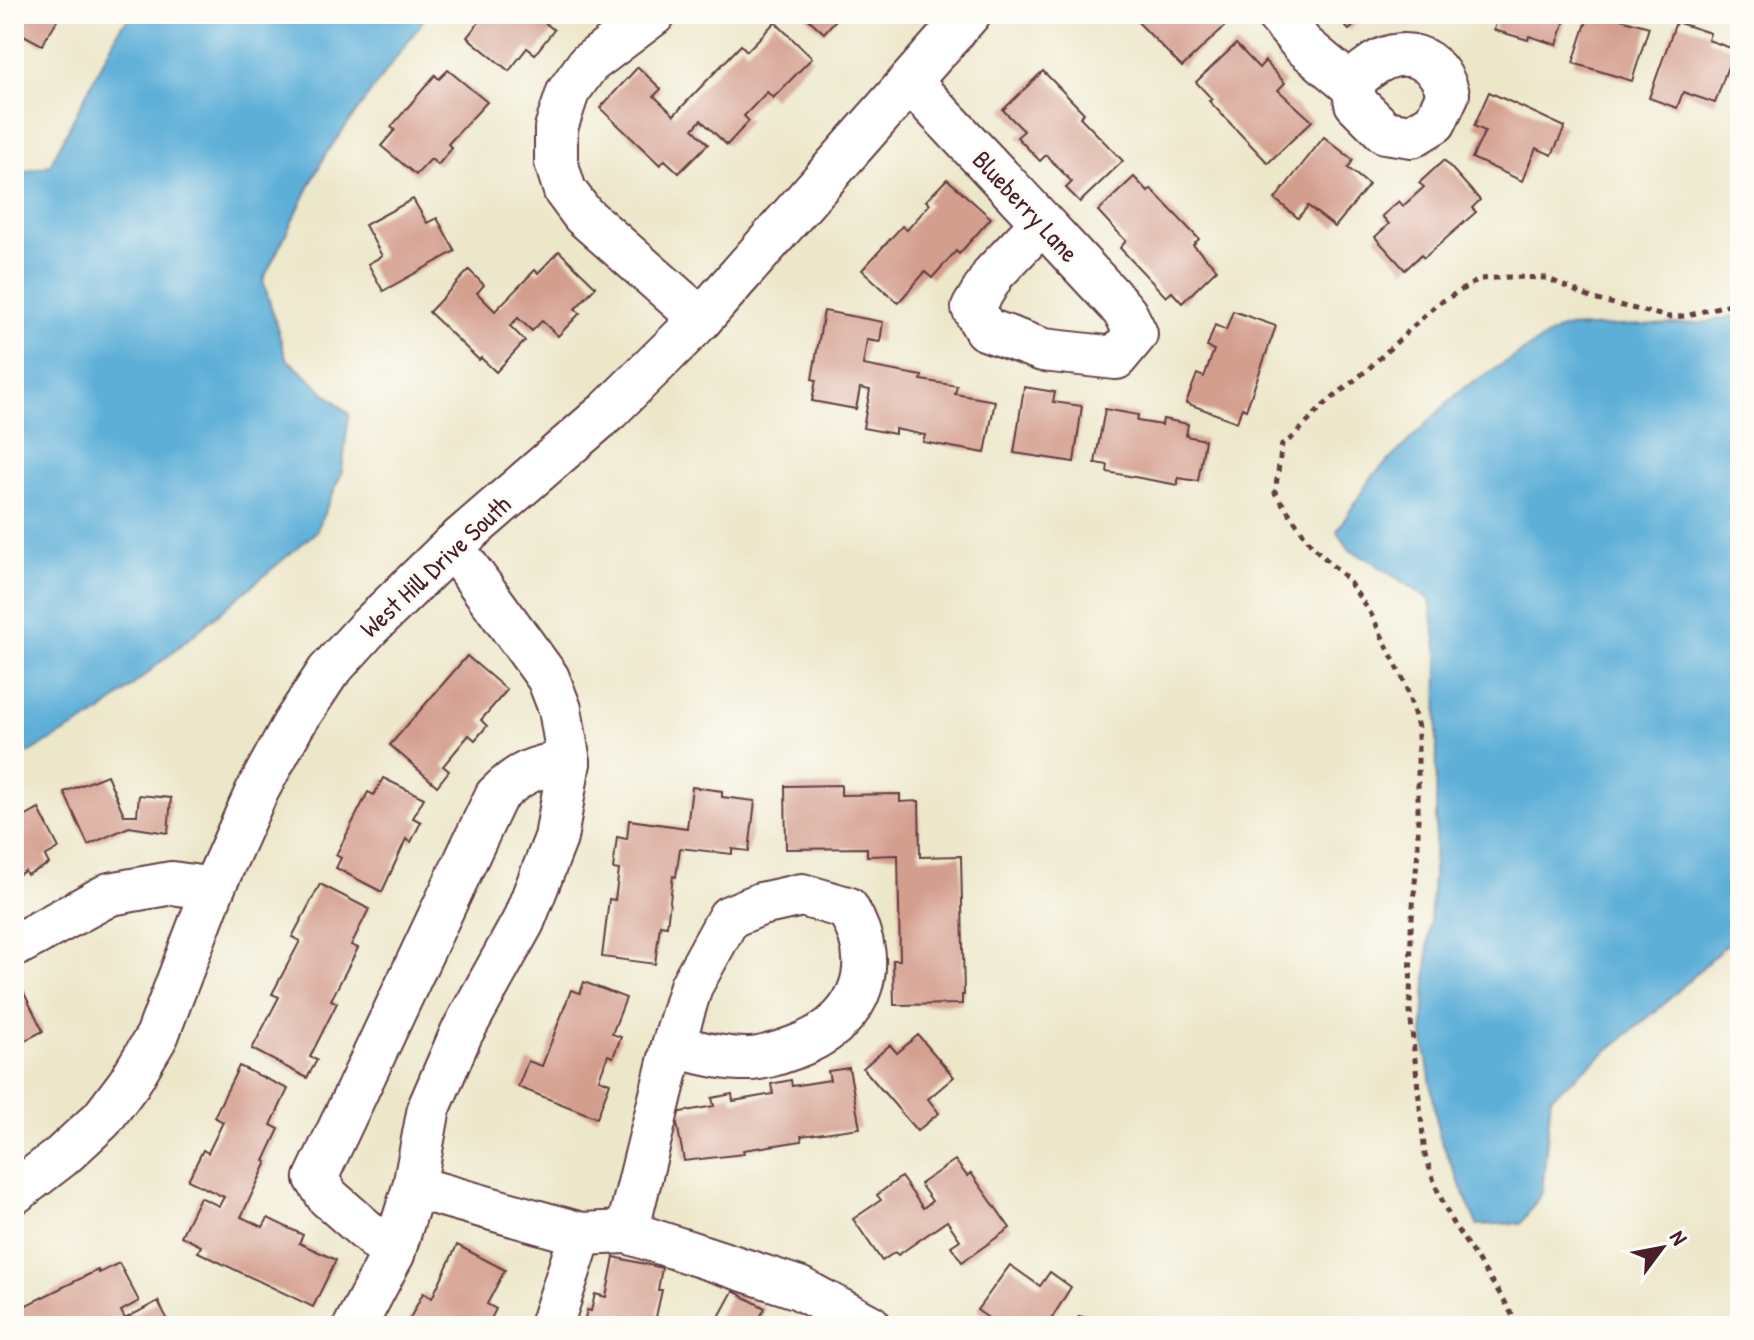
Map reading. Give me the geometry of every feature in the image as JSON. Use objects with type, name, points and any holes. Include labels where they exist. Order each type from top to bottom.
[{"type":"street","points":[[654,14],[588,64],[568,92],[556,128],[556,162],[565,191],[583,215],[701,319]]},
{"type":"street","name":"West Hill Drive South","points":[[14,1193],[62,1156],[102,1119],[129,1083],[162,1024],[213,889],[256,793],[293,725],[328,672],[452,546],[609,410],[701,319],[969,14]]},
{"type":"street","points":[[1277,14],[1303,45],[1353,87]]},
{"type":"street","name":"Blueberry Lane","points":[[910,82],[1042,223],[1126,314],[1136,334],[1116,358],[1043,350],[985,329],[973,308],[994,273],[1042,223]]},
{"type":"street","points":[[355,1326],[393,1254],[414,1187],[429,1108],[461,1034],[523,922],[556,838],[569,762],[560,709],[548,678],[452,546]]},
{"type":"street","points":[[393,1254],[328,1197],[316,1178],[496,796],[514,778],[542,765],[569,762]]},
{"type":"street","points":[[14,946],[110,894],[172,883],[213,889]]},
{"type":"street","points":[[627,1232],[673,1046],[691,986],[729,917],[761,904],[802,895],[847,908],[862,944],[863,975],[856,999],[838,1024],[811,1041],[754,1059],[722,1058],[673,1046]]},
{"type":"street","points":[[414,1187],[581,1234],[627,1232],[799,1288],[870,1326]]},
{"type":"street","points":[[551,1326],[581,1234]]},
{"type":"path","points":[[1518,1326],[1452,1222],[1425,1155],[1410,1012],[1411,929],[1418,849],[1418,727],[1405,683],[1371,614],[1347,579],[1313,547],[1275,493],[1282,444],[1436,305],[1480,279],[1547,278],[1593,299],[1669,317],[1686,316],[1740,301]]},
{"type":"water","points":[[135,14],[425,14],[325,155],[263,280],[286,358],[349,414],[342,472],[316,532],[100,713],[14,761],[14,175],[50,165],[121,26]]},
{"type":"water","points":[[1740,315],[1740,940],[1726,945],[1663,1005],[1551,1097],[1542,1193],[1521,1223],[1477,1225],[1439,1135],[1423,1034],[1436,827],[1438,655],[1430,600],[1350,550],[1337,531],[1371,478],[1462,389],[1561,328],[1702,323]]},
{"type":"building","points":[[14,14],[61,14],[42,45],[14,30]]},
{"type":"building","points":[[482,14],[534,14],[554,30],[535,54],[527,48],[509,71],[467,37]]},
{"type":"building","points":[[803,14],[841,14],[824,33]]},
{"type":"building","points":[[1130,14],[1217,14],[1227,24],[1182,67]]},
{"type":"building","points":[[1333,14],[1366,14],[1349,30]]},
{"type":"building","points":[[1499,14],[1567,14],[1557,45],[1494,30]]},
{"type":"building","points":[[1589,14],[1622,14],[1621,19],[1649,27],[1632,81],[1573,63]]},
{"type":"building","points":[[775,22],[812,58],[773,98],[767,92],[744,116],[749,121],[727,145],[701,120],[693,129],[708,144],[679,173],[665,160],[660,165],[600,108],[638,67],[661,89],[654,96],[674,115],[741,45],[747,51]]},
{"type":"building","points":[[1676,22],[1710,33],[1708,40],[1734,49],[1715,103],[1683,92],[1677,108],[1649,98]]},
{"type":"building","points":[[1236,44],[1259,68],[1265,61],[1285,83],[1278,90],[1312,121],[1268,163],[1209,101],[1212,99],[1196,82]]},
{"type":"building","points":[[448,70],[487,102],[448,144],[452,148],[438,165],[431,159],[416,175],[381,146],[395,130],[391,127],[435,75],[439,79]]},
{"type":"building","points":[[1043,71],[1084,113],[1080,117],[1123,161],[1080,202],[1066,188],[1072,182],[1046,155],[1040,161],[1017,137],[1024,131],[1003,110]]},
{"type":"building","points":[[1489,92],[1565,127],[1552,155],[1536,148],[1522,181],[1472,158],[1485,131],[1474,126]]},
{"type":"building","points":[[1324,137],[1353,160],[1348,168],[1369,185],[1335,227],[1308,206],[1298,218],[1275,199]]},
{"type":"building","points":[[1444,160],[1480,200],[1472,208],[1476,212],[1424,258],[1421,255],[1405,270],[1375,237],[1389,224],[1382,216],[1399,201],[1403,206],[1424,187],[1419,183]]},
{"type":"building","points":[[1134,177],[1148,192],[1151,189],[1199,239],[1193,245],[1217,269],[1182,303],[1172,292],[1166,297],[1120,248],[1126,241],[1098,211]]},
{"type":"building","points":[[947,179],[991,218],[959,254],[956,251],[932,278],[925,272],[898,303],[862,270],[902,226],[907,230],[930,204],[926,201]]},
{"type":"building","points":[[413,199],[427,223],[437,218],[455,251],[383,291],[368,264],[382,256],[365,225]]},
{"type":"building","points":[[559,251],[596,287],[575,309],[580,313],[558,336],[542,321],[532,331],[518,318],[510,326],[525,341],[496,372],[481,358],[479,360],[429,312],[469,270],[484,285],[477,293],[495,311],[535,270],[538,273]]},
{"type":"building","points":[[824,311],[883,322],[880,342],[867,340],[863,365],[922,376],[921,380],[957,386],[955,394],[995,401],[985,453],[923,442],[925,435],[895,429],[895,434],[863,428],[870,390],[860,388],[856,409],[812,401],[816,380],[812,379]]},
{"type":"building","points":[[1233,311],[1276,326],[1246,410],[1242,408],[1237,422],[1186,403],[1197,374],[1204,377],[1214,350],[1207,347],[1215,325],[1226,330]]},
{"type":"building","points":[[1024,387],[1055,392],[1053,402],[1082,406],[1074,462],[1014,453]]},
{"type":"building","points":[[1105,409],[1138,415],[1137,421],[1162,425],[1163,419],[1188,424],[1186,436],[1205,440],[1198,481],[1178,478],[1178,485],[1107,472],[1108,465],[1095,463]]},
{"type":"building","points":[[467,656],[507,690],[481,720],[487,726],[475,740],[469,735],[443,766],[449,771],[437,786],[390,745]]},
{"type":"building","points":[[107,775],[124,815],[137,815],[139,795],[171,798],[168,833],[129,827],[88,845],[64,792]]},
{"type":"building","points":[[383,778],[424,798],[413,818],[421,822],[411,842],[406,839],[382,892],[336,868],[341,858],[336,855],[368,792],[374,795]]},
{"type":"building","points":[[841,785],[841,795],[900,794],[900,802],[919,801],[920,857],[961,856],[962,1004],[894,1005],[893,960],[900,960],[898,855],[867,856],[867,848],[786,849],[785,786]]},
{"type":"building","points":[[692,787],[722,791],[722,797],[755,801],[749,851],[732,849],[732,854],[680,848],[667,926],[660,925],[655,964],[602,957],[609,899],[615,900],[619,870],[613,869],[617,837],[627,839],[629,820],[687,828]]},
{"type":"building","points":[[39,809],[59,848],[45,856],[49,864],[27,875],[25,871],[14,877],[14,823]]},
{"type":"building","points":[[320,884],[369,909],[351,945],[358,948],[331,1000],[337,1003],[310,1057],[317,1060],[307,1078],[252,1049],[279,997],[272,994],[300,941],[292,937]]},
{"type":"building","points":[[17,979],[43,1031],[14,1046],[14,981]]},
{"type":"building","points":[[584,982],[626,998],[612,1034],[621,1037],[613,1057],[608,1055],[599,1079],[610,1083],[597,1118],[518,1087],[528,1061],[542,1066],[571,990],[580,993]]},
{"type":"building","points":[[918,1035],[954,1077],[928,1099],[939,1113],[917,1131],[863,1068],[890,1045],[897,1053]]},
{"type":"building","points":[[239,1066],[288,1089],[271,1125],[279,1129],[264,1161],[267,1162],[241,1217],[263,1227],[268,1218],[303,1235],[299,1243],[336,1260],[313,1307],[198,1252],[201,1246],[181,1236],[200,1197],[219,1206],[224,1197],[188,1180],[203,1150],[208,1153],[223,1122],[214,1117]]},
{"type":"building","points":[[849,1068],[860,1128],[801,1136],[802,1141],[743,1150],[744,1154],[684,1161],[675,1113],[714,1106],[712,1098],[732,1094],[733,1101],[773,1094],[771,1084],[791,1080],[792,1086],[830,1080],[828,1071]]},
{"type":"building","points":[[955,1160],[967,1176],[971,1173],[1010,1228],[962,1262],[951,1246],[960,1240],[947,1221],[898,1255],[895,1252],[882,1261],[853,1219],[881,1200],[877,1195],[901,1177],[923,1208],[932,1201],[920,1184]]},
{"type":"building","points":[[457,1245],[505,1270],[487,1304],[496,1309],[488,1325],[406,1326],[423,1293],[432,1298]]},
{"type":"building","points":[[614,1257],[662,1268],[658,1290],[662,1290],[654,1326],[583,1326],[595,1294],[606,1297]]},
{"type":"building","points":[[119,1263],[139,1301],[121,1311],[125,1319],[158,1301],[171,1326],[101,1326],[100,1323],[93,1326],[14,1326],[14,1311]]},
{"type":"building","points":[[1010,1265],[1040,1286],[1050,1272],[1071,1287],[1047,1326],[1000,1326],[977,1310]]},
{"type":"building","points":[[733,1291],[765,1308],[760,1317],[777,1326],[714,1326]]},
{"type":"building","points":[[1079,1316],[1114,1325],[1114,1326],[1076,1326]]}]
